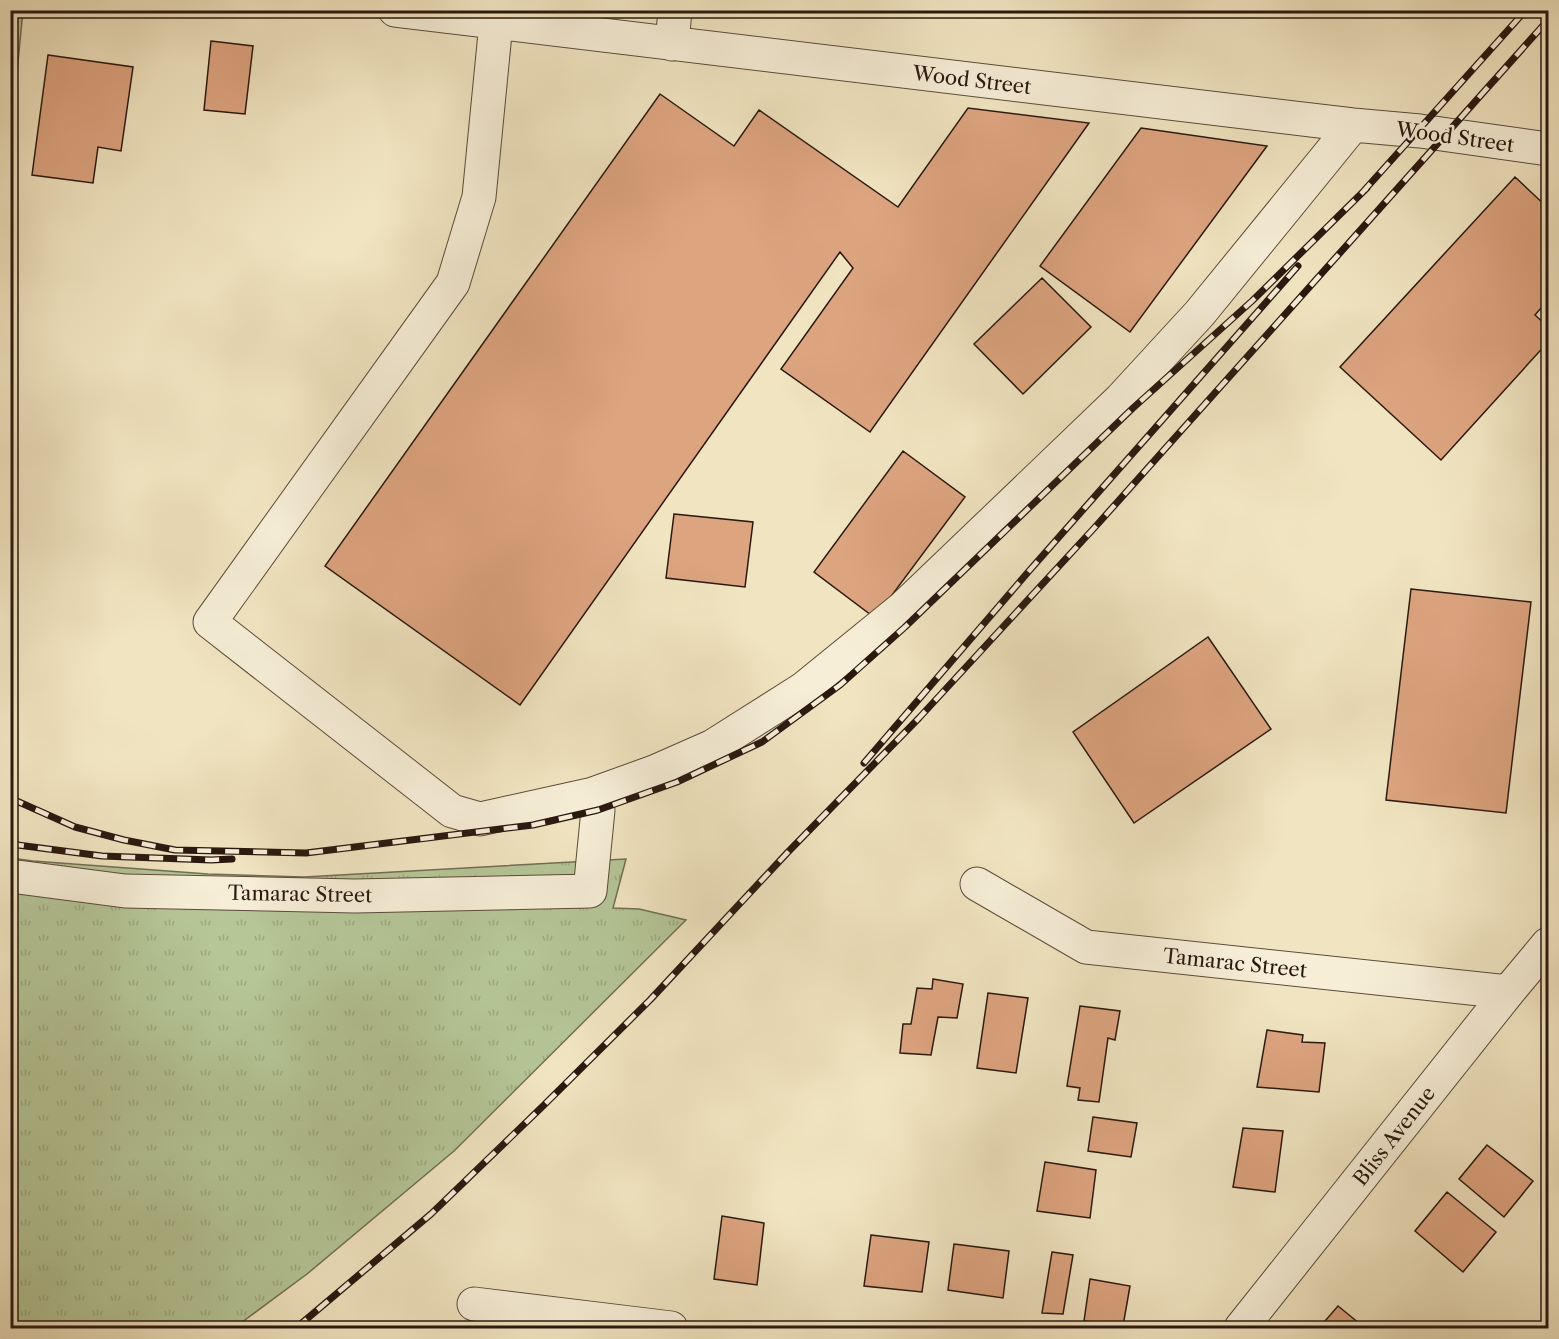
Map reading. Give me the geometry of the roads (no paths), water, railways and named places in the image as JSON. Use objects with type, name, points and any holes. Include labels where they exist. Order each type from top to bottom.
[{"type":"street","name":"Wood Street","points":[[395,10],[1353,125],[1420,131],[1548,149]]},
{"type":"street","points":[[672,44],[675,10]]},
{"type":"street","points":[[496,23],[479,197],[453,284],[210,622],[452,811],[480,819],[593,794],[654,772],[713,746],[802,689],[904,607],[1120,400],[1200,313],[1353,125]]},
{"type":"street","name":"Tamarac Street","points":[[10,876],[125,891],[355,896],[590,891],[598,810],[593,794]]},
{"type":"street","name":"Tamarac Street","points":[[977,884],[1086,947],[1508,992]]},
{"type":"street","name":"Bliss Avenue","points":[[1241,1329],[1548,944]]},
{"type":"street","points":[[474,1304],[671,1329]]},
{"type":"railway","points":[[1361,194],[1526,10]]},
{"type":"railway","points":[[296,1328],[431,1214],[650,1000],[788,852],[919,718],[1096,526],[1548,20]]},
{"type":"railway","points":[[10,798],[75,827],[175,850],[306,853],[533,825],[598,810],[677,782],[762,742],[840,685],[905,627],[1133,408],[1252,301],[1367,188]]},
{"type":"railway","points":[[864,763],[1029,571],[1298,266]]},
{"type":"railway","points":[[10,844],[102,856],[232,859]]}]
